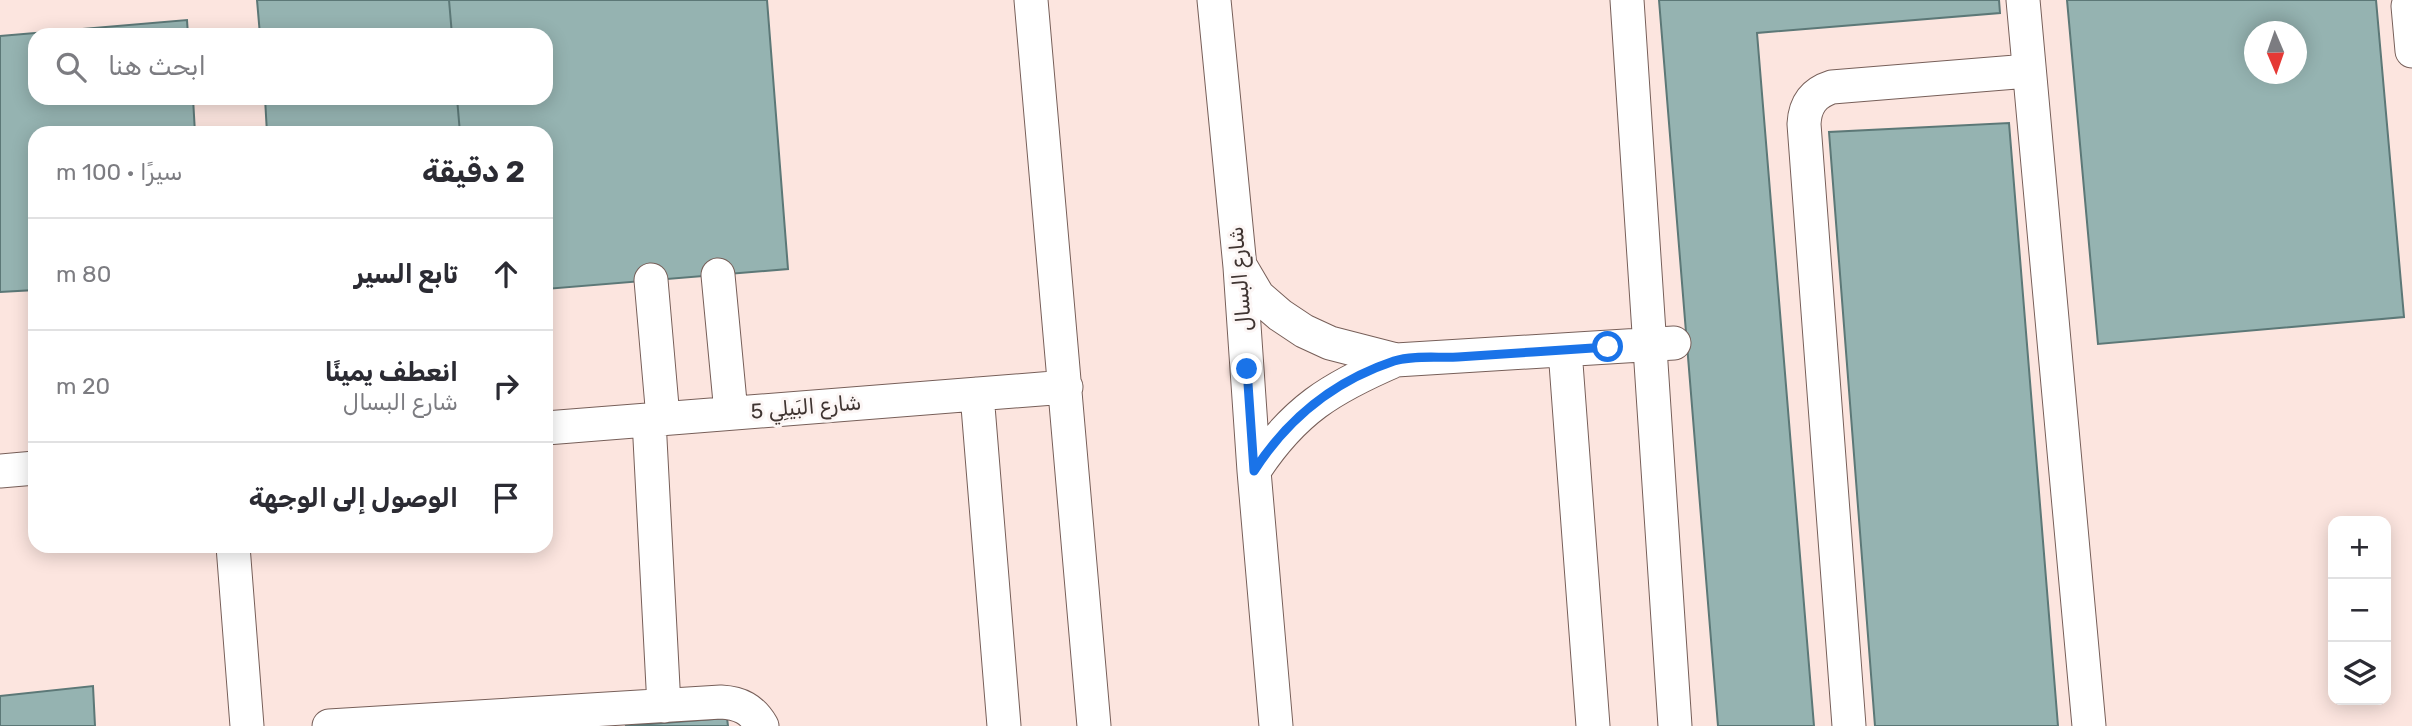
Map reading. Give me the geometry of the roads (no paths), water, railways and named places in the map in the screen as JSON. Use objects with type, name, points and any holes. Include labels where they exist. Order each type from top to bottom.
[{"type":"street","points":[[1031,0],[1094,726]]},
{"type":"street","name":"شارع البسال","points":[[1214,0],[1240,267],[1276,726]]},
{"type":"street","points":[[1627,0],[1662,344],[1675,726]]},
{"type":"street","points":[[2023,0],[2089,726]]},
{"type":"street","points":[[2408,6],[2412,51]]},
{"type":"street","points":[[1849,726],[1804,124],[1806,110],[1816,94],[1832,87],[2028,71]]},
{"type":"street","points":[[1240,267],[1258,296],[1304,331],[1330,343],[1396,360],[1662,344]]},
{"type":"street","points":[[718,275],[731,413]]},
{"type":"street","points":[[650,281],[664,706]]},
{"type":"street","points":[[1565,350],[1593,726]]},
{"type":"street","points":[[1254,471],[1270,446],[1310,405],[1342,385],[1396,360]]},
{"type":"street","name":"شارع البَيلِي 5","points":[[553,427],[1066,387]]},
{"type":"street","points":[[977,394],[1004,726]]},
{"type":"street","points":[[0,471],[28,469]]},
{"type":"street","points":[[234,553],[247,726]]},
{"type":"street","points":[[328,726],[734,703],[755,715],[762,726]]}]
